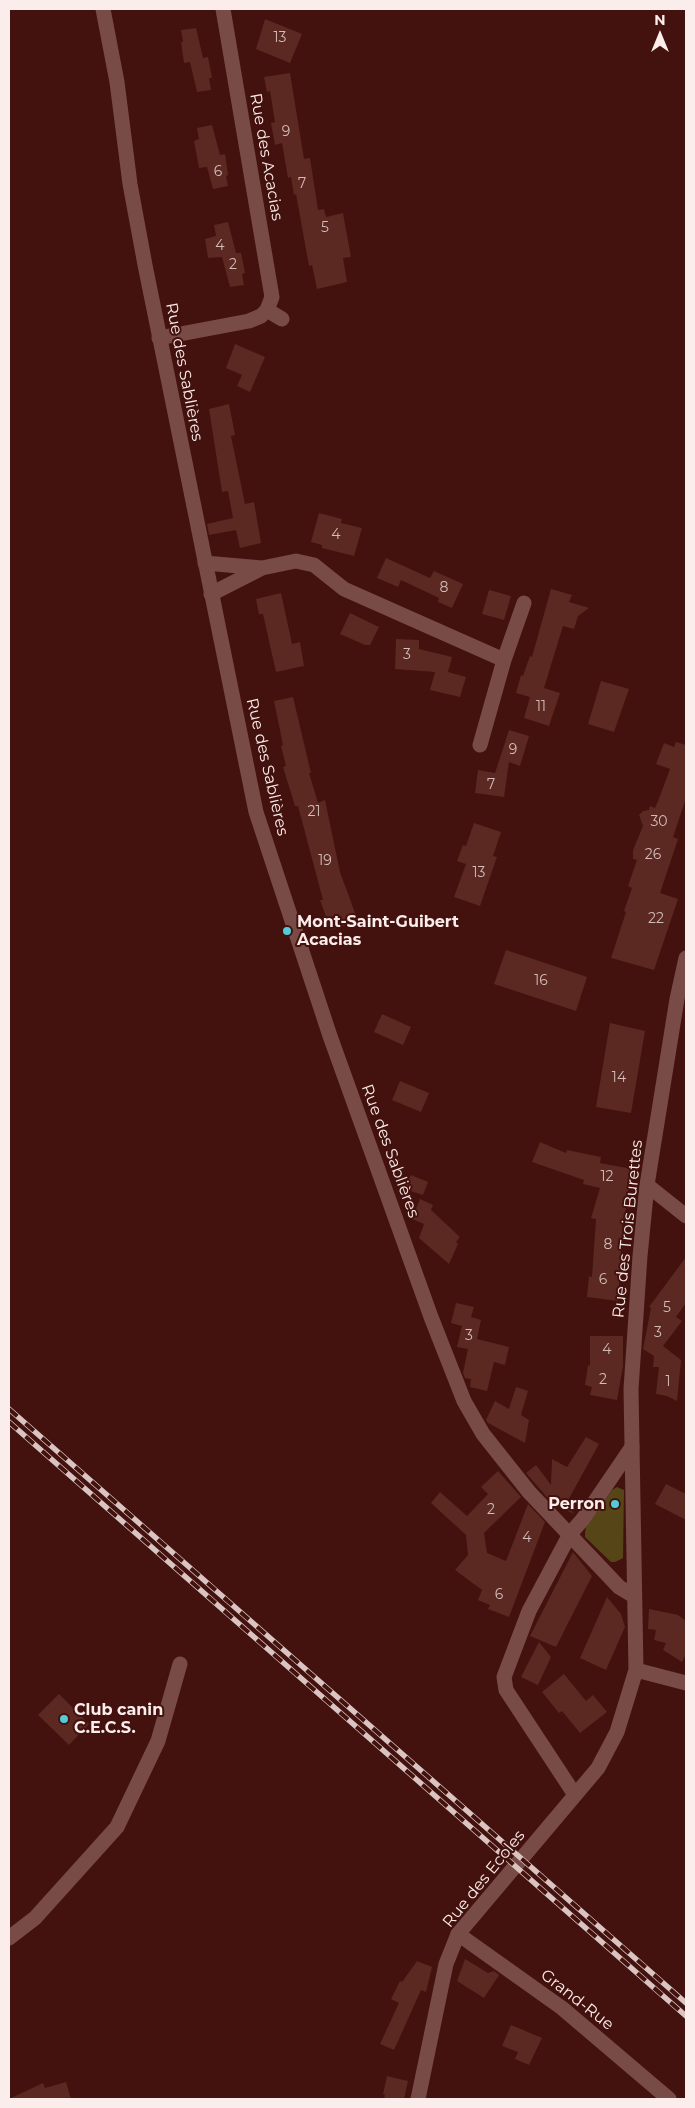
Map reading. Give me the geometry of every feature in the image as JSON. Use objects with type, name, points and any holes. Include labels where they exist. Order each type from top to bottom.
[{"type":"street","name":"Rue des Sablières","points":[[103,9],[117,82],[130,184],[159,338],[256,812],[330,1036],[431,1317],[464,1401],[483,1434],[542,1507],[619,1587],[634,1596]]},
{"type":"street","name":"Rue des Acacias","points":[[223,9],[272,297],[266,310]]},
{"type":"street","points":[[159,338],[249,321],[261,316],[266,310],[282,320]]},
{"type":"street","points":[[211,594],[262,568],[296,561],[314,564],[344,589],[504,660]]},
{"type":"street","points":[[205,563],[262,568]]},
{"type":"street","points":[[480,745],[504,660],[524,603]]},
{"type":"street","name":"Rue des Trois Burettes","points":[[634,1596],[631,1389],[646,1185],[677,999],[686,958]]},
{"type":"street","points":[[646,1185],[686,1216]]},
{"type":"street","points":[[571,1801],[506,1690],[504,1677],[529,1611],[570,1534],[583,1519],[632,1447]]},
{"type":"street","name":"Rue des Ecoles","points":[[418,2099],[446,1964],[458,1934],[598,1768],[617,1732],[636,1670],[634,1596]]},
{"type":"street","points":[[9,1938],[35,1918],[117,1828],[158,1741],[180,1664]]},
{"type":"street","points":[[636,1670],[686,1684]]},
{"type":"street","name":"Grand-Rue","points":[[458,1934],[562,2008],[668,2099]]},
{"type":"shaded area","points":[[617,1487],[624,1490],[623,1558],[611,1562],[585,1537],[585,1533],[586,1527],[612,1490]]},
{"type":"building","points":[[265,19],[302,34],[290,63],[256,49]]},
{"type":"building","points":[[196,28],[203,58],[208,57],[212,78],[209,78],[211,90],[197,92],[190,62],[184,63],[181,42],[183,42],[181,30]]},
{"type":"building","points":[[290,73],[304,159],[310,158],[318,210],[324,209],[326,217],[343,213],[351,257],[343,258],[347,282],[317,289],[312,265],[309,266],[296,194],[294,195],[291,177],[288,178],[282,143],[275,145],[271,123],[275,122],[270,91],[267,92],[264,77]]},
{"type":"building","points":[[212,125],[220,155],[225,154],[228,175],[226,176],[228,186],[213,189],[207,167],[199,168],[194,141],[199,139],[197,128]]},
{"type":"building","points":[[228,222],[236,253],[241,253],[245,273],[242,274],[244,285],[230,287],[222,257],[208,258],[205,239],[216,236],[214,225]]},
{"type":"building","points":[[235,344],[265,357],[250,392],[237,386],[242,375],[226,368]]},
{"type":"building","points":[[229,404],[235,435],[231,436],[245,504],[254,502],[261,543],[240,548],[236,530],[209,535],[207,524],[233,518],[228,491],[222,492],[209,409]]},
{"type":"building","points":[[319,513],[342,519],[341,523],[362,528],[354,556],[322,548],[322,545],[311,542]]},
{"type":"building","points":[[386,558],[430,578],[434,571],[463,584],[452,608],[438,602],[439,598],[401,580],[398,587],[377,578]]},
{"type":"building","points":[[551,589],[572,595],[569,602],[589,608],[578,616],[574,629],[563,626],[544,688],[560,693],[549,726],[524,718],[530,697],[516,693],[521,675],[523,676],[530,656],[532,657]]},
{"type":"building","points":[[489,590],[511,596],[504,620],[482,614]]},
{"type":"building","points":[[281,593],[292,644],[300,642],[304,666],[276,672],[263,614],[259,614],[256,599]]},
{"type":"building","points":[[350,613],[379,627],[370,645],[365,645],[340,634]]},
{"type":"building","points":[[396,639],[419,640],[419,649],[452,657],[448,672],[466,677],[460,697],[430,690],[435,672],[395,669]]},
{"type":"building","points":[[601,681],[629,689],[614,732],[588,724]]},
{"type":"building","points":[[293,697],[311,773],[309,773],[318,803],[325,800],[340,872],[358,921],[331,930],[320,900],[323,900],[298,806],[295,806],[283,767],[286,766],[274,701]]},
{"type":"building","points":[[509,730],[529,736],[520,766],[509,762],[504,797],[475,793],[478,770],[495,773]]},
{"type":"building","points":[[676,742],[686,745],[686,798],[673,837],[678,839],[660,893],[678,899],[654,970],[611,958],[632,888],[628,886],[637,860],[633,859],[633,850],[643,826],[639,815],[643,811],[649,810],[650,806],[655,808],[670,769],[656,764],[664,743],[674,747]]},
{"type":"building","points":[[474,823],[501,832],[493,856],[497,857],[480,906],[454,897],[466,864],[457,861],[463,845],[466,846]]},
{"type":"building","points":[[506,950],[587,977],[576,1011],[494,984]]},
{"type":"building","points":[[382,1014],[411,1027],[403,1045],[374,1032]]},
{"type":"building","points":[[610,1023],[645,1031],[631,1113],[596,1107]]},
{"type":"building","points":[[400,1081],[429,1093],[421,1112],[392,1100]]},
{"type":"building","points":[[540,1142],[566,1153],[567,1150],[601,1157],[600,1163],[632,1169],[627,1197],[629,1198],[623,1219],[618,1301],[587,1297],[589,1276],[592,1277],[596,1219],[591,1218],[600,1188],[583,1184],[584,1180],[532,1162]]},
{"type":"building","points":[[411,1175],[428,1182],[423,1195],[404,1189]]},
{"type":"building","points":[[420,1199],[433,1205],[431,1210],[460,1237],[456,1242],[458,1244],[449,1264],[419,1238],[424,1224],[412,1219]]},
{"type":"building","points":[[686,1257],[686,1303],[676,1317],[682,1321],[663,1346],[681,1360],[677,1401],[667,1396],[656,1394],[659,1367],[653,1367],[654,1356],[643,1349],[651,1308],[649,1307]]},
{"type":"building","points":[[456,1303],[474,1307],[471,1317],[481,1320],[477,1339],[509,1347],[505,1365],[494,1362],[487,1391],[470,1387],[471,1379],[465,1378],[463,1373],[468,1349],[457,1347],[462,1326],[451,1323]]},
{"type":"building","points":[[590,1336],[623,1336],[623,1366],[617,1400],[590,1395],[592,1387],[585,1385],[588,1365],[590,1366]]},
{"type":"building","points":[[516,1387],[528,1391],[521,1415],[529,1420],[525,1443],[488,1423],[486,1420],[495,1401],[509,1409]]},
{"type":"building","points":[[586,1437],[599,1444],[566,1504],[574,1514],[552,1503],[526,1473],[536,1465],[551,1485],[552,1459],[567,1467]]},
{"type":"building","points":[[498,1471],[521,1497],[484,1533],[487,1553],[506,1561],[528,1504],[545,1522],[509,1617],[488,1609],[490,1605],[478,1600],[482,1590],[455,1570],[468,1555],[466,1535],[431,1503],[440,1492],[467,1516],[488,1494],[481,1487]]},
{"type":"building","points":[[666,1484],[686,1494],[686,1520],[655,1504]]},
{"type":"building","points":[[573,1552],[592,1576],[556,1647],[530,1636]]},
{"type":"building","points":[[607,1597],[621,1614],[625,1627],[606,1670],[580,1658]]},
{"type":"building","points":[[649,1609],[678,1615],[686,1621],[686,1654],[682,1662],[663,1650],[666,1643],[654,1640],[656,1630],[648,1629]]},
{"type":"building","points":[[539,1642],[551,1657],[538,1685],[521,1677]]},
{"type":"building","points":[[564,1674],[586,1701],[593,1695],[607,1712],[580,1733],[562,1711],[559,1713],[542,1692]]},
{"type":"building","name":"Club canin C.E.C.S.","points":[[59,1694],[89,1724],[69,1745],[38,1715]]},
{"type":"building","points":[[465,1959],[488,1973],[494,1971],[499,1975],[484,1998],[457,1981]]},
{"type":"building","points":[[417,1961],[432,1967],[426,1992],[421,1990],[394,2050],[380,2044],[399,2003],[391,1999],[400,1981],[402,1982]]},
{"type":"building","points":[[511,2025],[542,2038],[529,2065],[515,2059],[518,2052],[502,2046]]},
{"type":"building","points":[[387,2076],[408,2081],[404,2099],[384,2099],[385,2095],[383,2094]]},
{"type":"building","points":[[66,2082],[71,2099],[9,2099],[43,2083],[45,2088]]},
{"type":"railway","points":[[9,1409],[686,2003]]},
{"type":"railway","points":[[9,1422],[686,2016]]},
{"type":"place","name":"Mont-Saint-Guibert Acacias","points":[[287,931]]},
{"type":"place","name":"Perron","points":[[615,1504]]},
{"type":"place","name":"Club canin C.E.C.S.","points":[[64,1719]]}]
